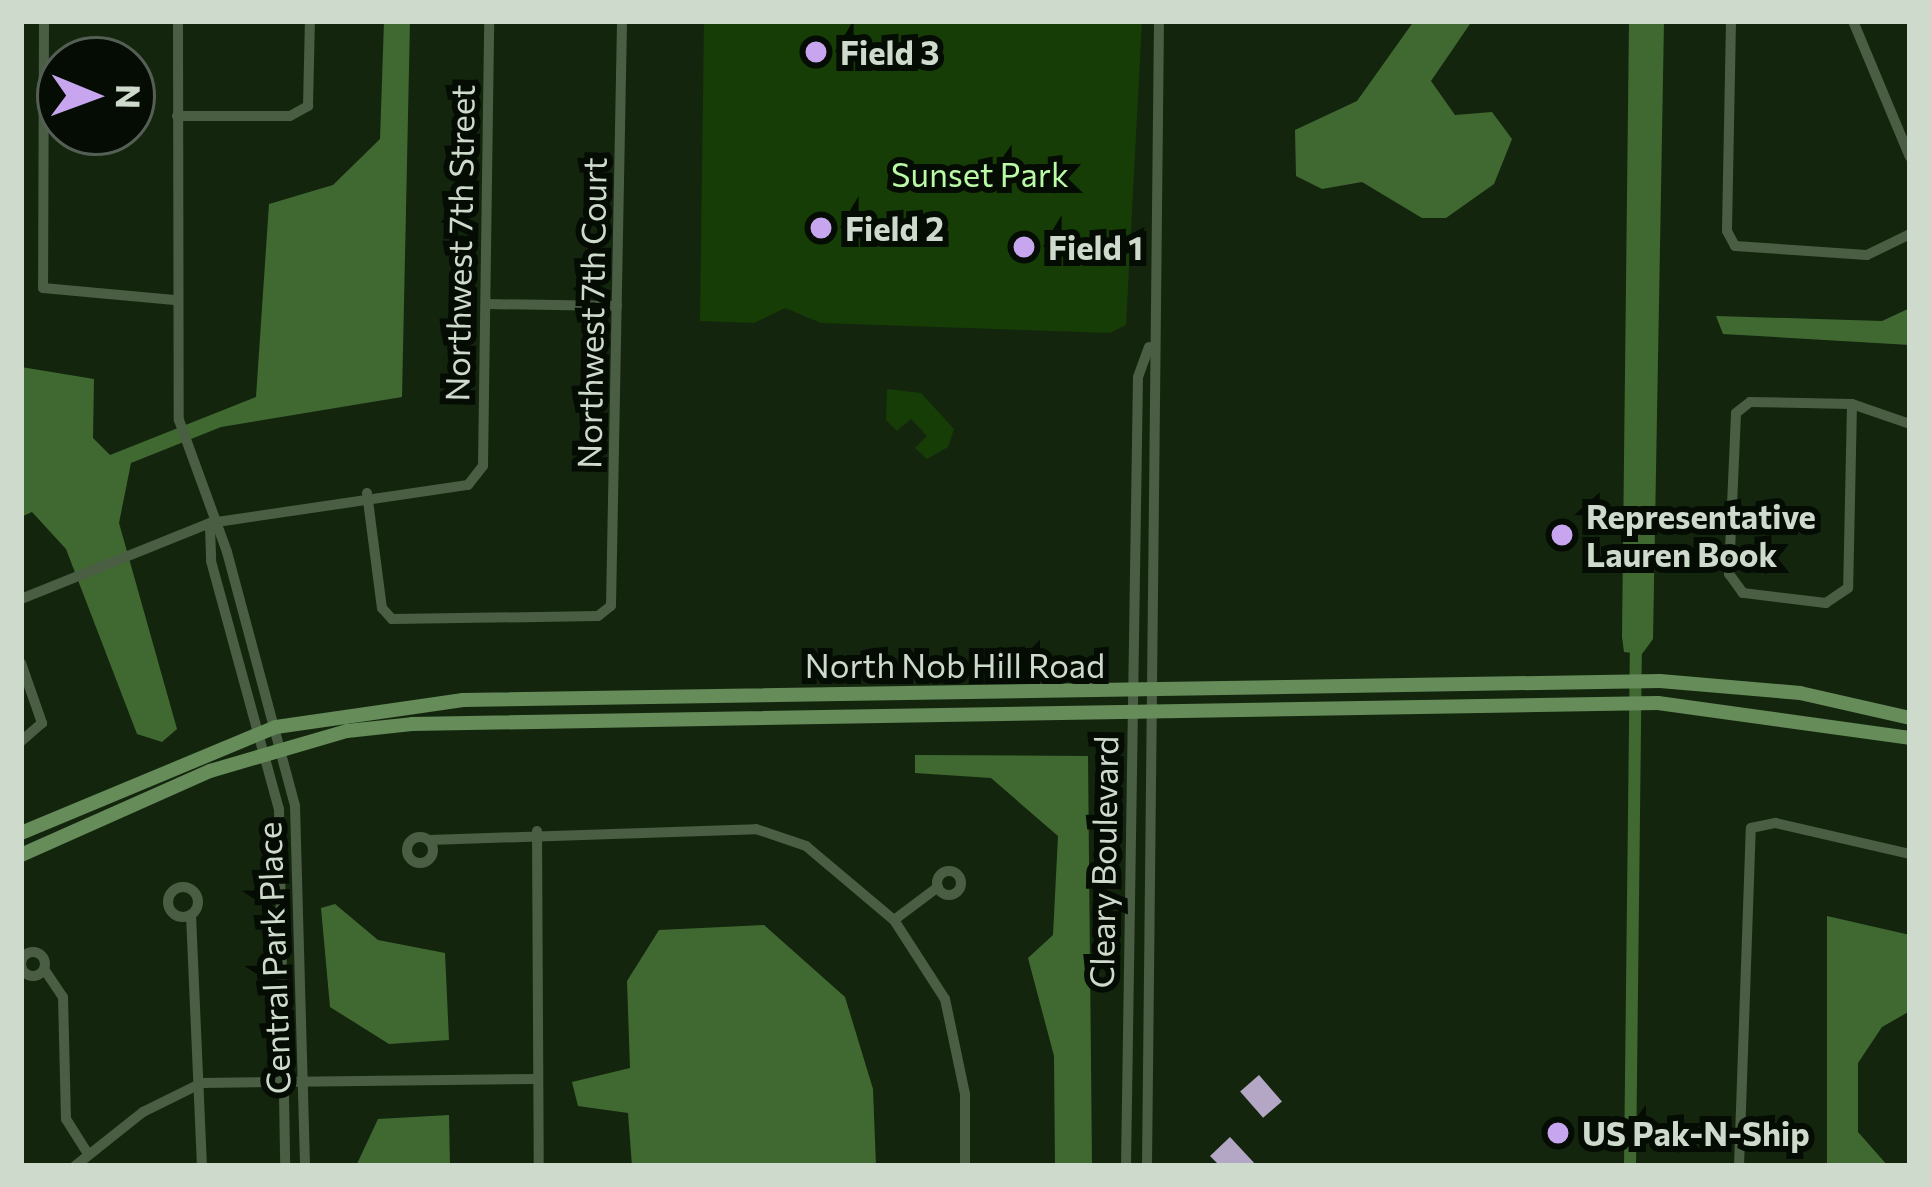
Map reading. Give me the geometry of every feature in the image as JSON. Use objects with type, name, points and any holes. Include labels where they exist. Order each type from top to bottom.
[{"type":"main road","name":"North Nob Hill Road","points":[[21,832],[258,732],[463,700],[1660,681],[1800,693],[1910,718]]},
{"type":"main road","name":"North Nob Hill Road","points":[[21,855],[264,754],[412,724],[1658,703],[1910,738]]},
{"type":"street","points":[[44,21],[43,288],[66,297],[174,299]]},
{"type":"street","points":[[178,21],[174,299],[179,420],[210,524]]},
{"type":"street","points":[[177,116],[290,116],[308,106],[310,21]]},
{"type":"street","name":"Northwest 7th Street","points":[[367,493],[468,484],[483,466],[489,21]]},
{"type":"street","name":"Northwest 7th Court","points":[[367,493],[382,608],[392,619],[598,616],[611,606],[622,21]]},
{"type":"street","name":"Cleary Boulevard","points":[[1148,1166],[1154,712],[1150,344],[1159,21]]},
{"type":"street","points":[[1731,21],[1727,231],[1735,246],[1867,255],[1910,234]]},
{"type":"street","points":[[1852,21],[1910,157]]},
{"type":"street","points":[[486,304],[617,306]]},
{"type":"street","name":"Cleary Boulevard","points":[[1126,1166],[1138,377],[1150,344]]},
{"type":"street","points":[[1852,404],[1848,588],[1840,601],[1735,586],[1736,412],[1750,402],[1852,404],[1910,424]]},
{"type":"street","points":[[21,599],[210,524],[367,493]]},
{"type":"street","name":"Central Park Place","points":[[210,524],[227,552],[296,806],[305,1166]]},
{"type":"street","name":"Central Park Place","points":[[210,524],[211,561],[279,809],[285,1166]]},
{"type":"street","points":[[21,663],[42,723],[21,741]]},
{"type":"street","points":[[1739,1166],[1751,828],[1775,823],[1910,854]]},
{"type":"street","points":[[429,840],[537,831],[782,834],[894,920],[945,999],[958,1042],[965,1166]]},
{"type":"street","points":[[537,831],[539,1166]]},
{"type":"street","points":[[894,920],[938,887]]},
{"type":"street","points":[[191,914],[202,1083],[202,1166]]},
{"type":"street","points":[[44,969],[63,997],[66,1119],[88,1154]]},
{"type":"street","points":[[75,1166],[177,1090],[202,1083],[536,1079]]},
{"type":"green space","name":"Sunset Park","points":[[704,21],[1142,21],[1126,325],[1110,333],[821,323],[785,308],[754,323],[700,321]]},
{"type":"green space","points":[[887,389],[921,393],[954,429],[948,447],[927,459],[915,448],[927,436],[911,419],[897,431],[886,420]]},
{"type":"shaded area","points":[[384,21],[410,21],[402,397],[221,427],[131,463],[119,523],[177,729],[162,742],[137,734],[66,549],[32,512],[21,517],[21,367],[94,379],[93,438],[110,455],[256,397],[269,204],[333,185],[380,139]]},
{"type":"shaded area","points":[[1414,21],[1472,21],[1431,81],[1455,115],[1492,112],[1512,139],[1494,184],[1446,218],[1422,218],[1362,182],[1322,189],[1296,176],[1295,130],[1357,101]]},
{"type":"shaded area","points":[[1629,21],[1664,21],[1653,639],[1642,654],[1624,652],[1622,637]]},
{"type":"shaded area","points":[[1910,308],[1910,345],[1723,334],[1716,316],[1882,321]]},
{"type":"shaded area","points":[[915,755],[1088,756],[1092,1166],[1055,1166],[1054,1056],[1028,958],[1053,935],[1058,836],[991,778],[915,773]]},
{"type":"shaded area","points":[[335,904],[378,940],[445,953],[449,1040],[389,1044],[330,1007],[321,908]]},
{"type":"shaded area","points":[[1827,916],[1910,935],[1910,1011],[1882,1027],[1858,1063],[1858,1132],[1888,1166],[1827,1166]]},
{"type":"shaded area","points":[[764,925],[845,997],[873,1089],[876,1166],[632,1166],[628,1113],[578,1106],[572,1082],[630,1068],[627,981],[659,930]]},
{"type":"shaded area","points":[[449,1115],[450,1166],[356,1166],[378,1119]]},
{"type":"building","points":[[1259,1075],[1282,1101],[1263,1118],[1240,1091]]},
{"type":"building","points":[[1230,1137],[1257,1166],[1220,1166],[1210,1156]]},
{"type":"waterway","points":[[1630,1166],[1636,640]]},
{"type":"place","name":"Field 3","points":[[816,52]]},
{"type":"place","name":"Field 2","points":[[821,228]]},
{"type":"place","name":"Field 1","points":[[1024,247]]},
{"type":"place","name":"Representative Lauren Book","points":[[1562,535]]},
{"type":"place","name":"US Pak-N-Ship","points":[[1558,1133]]}]
